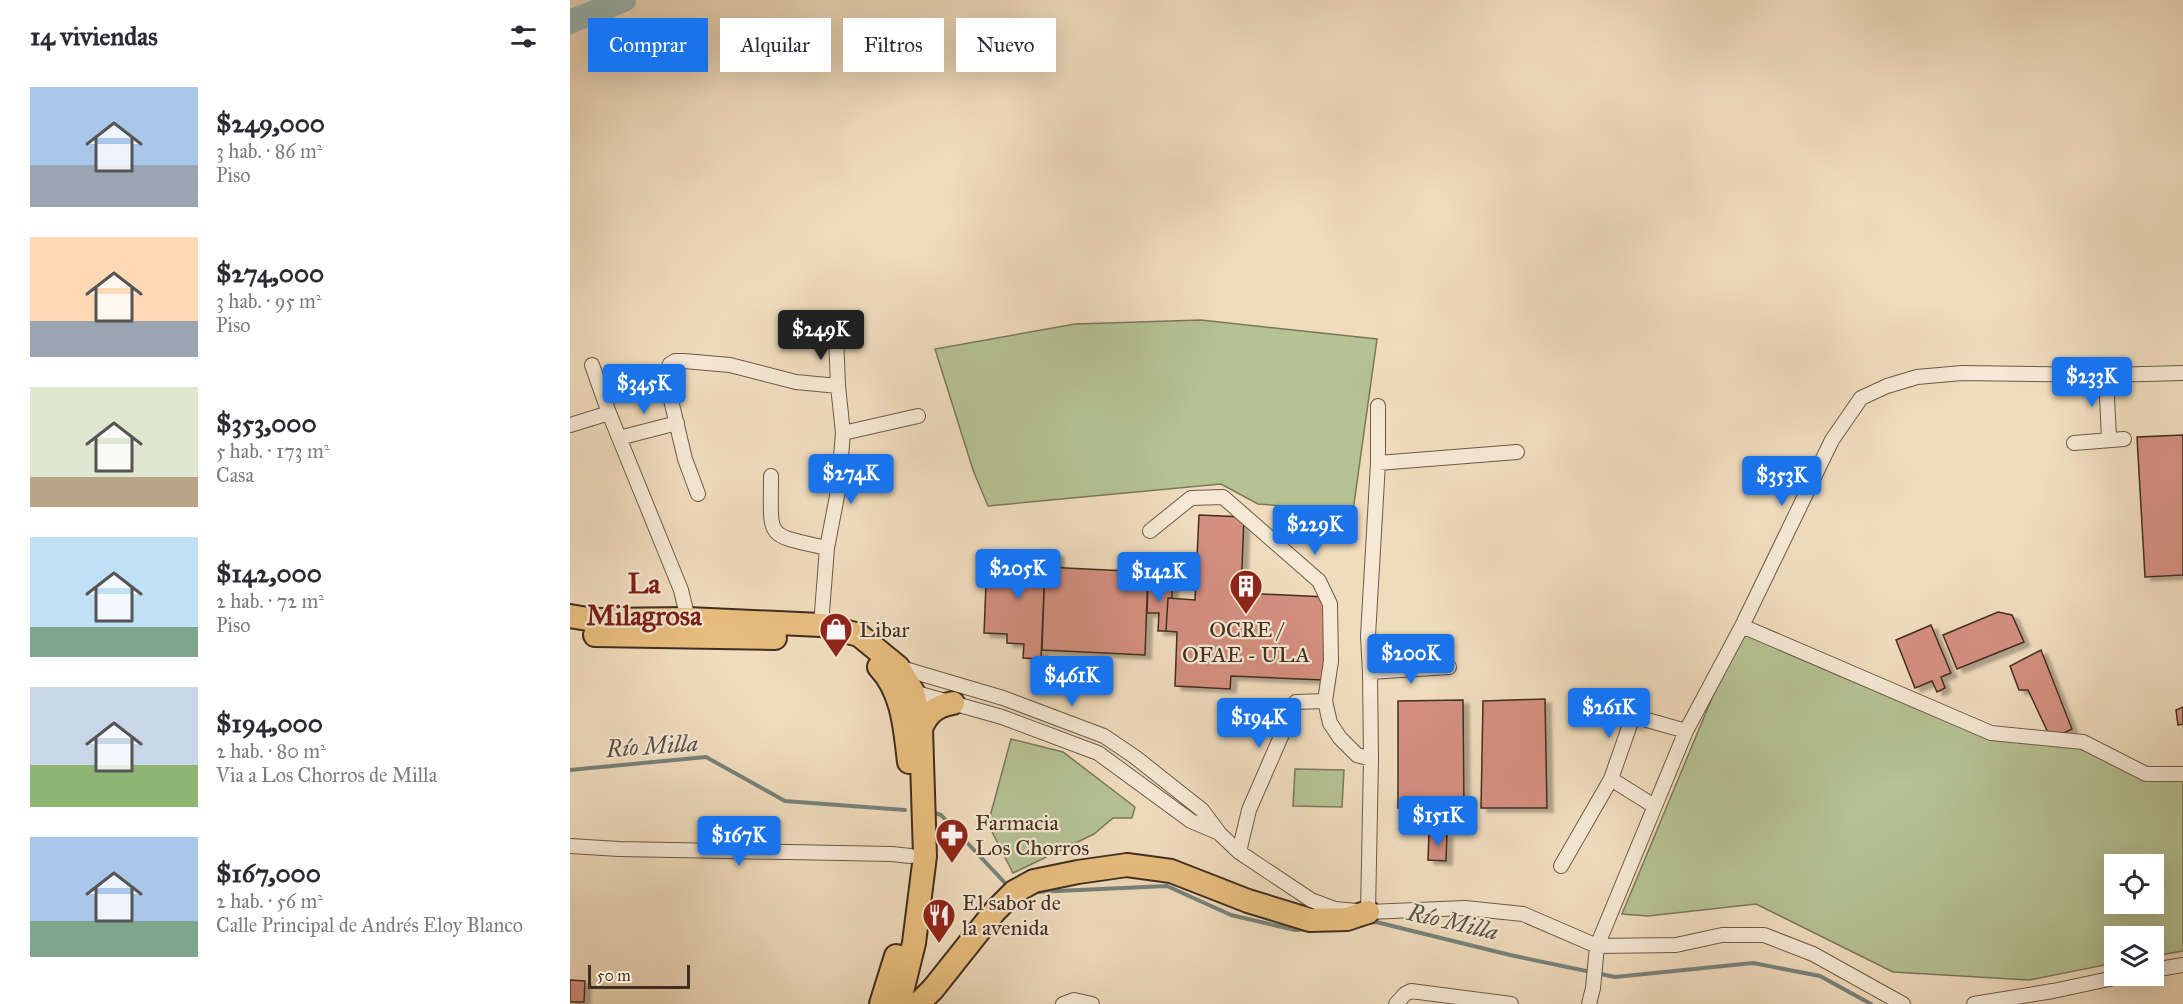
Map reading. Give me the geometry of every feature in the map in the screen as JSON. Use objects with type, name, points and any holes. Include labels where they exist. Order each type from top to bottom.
[{"type":"highway","points":[[570,616],[594,620],[688,618],[821,625],[860,635],[889,668],[905,694],[921,729],[925,856],[914,943],[899,1004]]},
{"type":"highway","points":[[570,631],[592,635],[816,639],[841,643],[889,668]]},
{"type":"highway","points":[[881,1004],[895,964],[907,899],[910,856],[910,777],[902,712],[905,694]]},
{"type":"highway","points":[[921,729],[925,719],[933,710],[953,703]]},
{"type":"highway","points":[[918,1004],[995,911],[1014,892],[1034,881],[1078,872],[1127,865],[1171,871],[1248,901],[1310,920],[1347,919],[1368,912]]},
{"type":"street","points":[[821,625],[827,548],[838,491],[843,433],[836,335]]},
{"type":"street","points":[[698,494],[685,459],[665,375],[666,369],[675,361],[730,365],[796,382],[838,386]]},
{"type":"street","points":[[592,365],[609,413],[681,590],[688,618]]},
{"type":"street","points":[[1589,1004],[1597,946],[1686,731],[1742,626],[1832,440],[1861,398],[1887,386],[1917,377],[1962,373],[2183,374]]},
{"type":"street","points":[[2074,443],[2117,439],[2106,375]]},
{"type":"street","points":[[1368,912],[1371,759],[1368,636],[1378,463],[1378,406]]},
{"type":"street","points":[[570,425],[609,413]]},
{"type":"street","points":[[843,433],[918,416]]},
{"type":"street","points":[[619,438],[677,423]]},
{"type":"street","points":[[1378,463],[1517,452]]},
{"type":"street","points":[[771,476],[771,526],[776,534],[783,539],[827,548]]},
{"type":"street","points":[[1150,531],[1191,498],[1223,498],[1319,581],[1330,604],[1331,661],[1325,700],[1330,723],[1340,738],[1357,755],[1371,759]]},
{"type":"street","points":[[1742,626],[1991,733],[2083,742],[2146,774],[2183,774]]},
{"type":"street","points":[[1370,672],[1449,667]]},
{"type":"street","points":[[889,668],[1003,698],[1104,736],[1135,757],[1202,810],[1220,834],[1239,852],[1311,900],[1335,909],[1368,912],[1465,908],[1523,914],[1597,946],[1676,945],[1722,935],[1764,935],[1814,954],[1903,1004]]},
{"type":"street","points":[[905,694],[953,703],[1002,717],[1098,753],[1191,820],[1220,834]]},
{"type":"street","points":[[1239,852],[1249,810],[1296,702],[1325,700]]},
{"type":"street","points":[[1561,866],[1611,779],[1633,716],[1686,731]]},
{"type":"street","points":[[1611,779],[1654,806]]},
{"type":"street","points":[[570,846],[619,849],[880,853],[910,856]]},
{"type":"street","points":[[2164,968],[2183,965]]},
{"type":"street","points":[[1974,1004],[2104,980]]},
{"type":"street","points":[[1396,1004],[1411,991],[1511,1004]]},
{"type":"street","points":[[1063,1004],[1074,1000],[1092,1004]]},
{"type":"green space","points":[[1201,320],[1377,339],[1353,511],[1258,504],[1221,484],[988,506],[973,470],[935,349],[1075,324]]},
{"type":"green space","points":[[1742,626],[1991,733],[2083,742],[2141,777],[2183,776],[2183,951],[2164,954],[2164,926],[2104,926],[2104,965],[2029,980],[1893,972],[1756,904],[1648,916],[1622,914]]},
{"type":"green space","points":[[1011,739],[1063,752],[1135,807],[1132,818],[1113,818],[1094,834],[1013,873],[988,824]]},
{"type":"green space","points":[[1295,769],[1344,770],[1342,807],[1293,806]]},
{"type":"building","points":[[2183,435],[2183,575],[2145,577],[2137,437]]},
{"type":"building","name":"OCRE / OFAE - ULA","points":[[1199,515],[1244,517],[1241,593],[1327,597],[1323,680],[1231,676],[1230,689],[1175,686],[1177,632],[1166,631],[1168,598],[1195,600]]},
{"type":"building","points":[[1030,552],[1058,553],[1058,568],[1045,567],[1041,659],[1023,658],[1024,644],[1007,643],[1007,634],[984,633],[987,559],[1029,561]]},
{"type":"building","points":[[1045,567],[1148,572],[1145,655],[1042,650]]},
{"type":"building","points":[[1148,584],[1172,585],[1172,598],[1168,598],[1166,631],[1158,631],[1159,613],[1147,613]]},
{"type":"building","points":[[1998,612],[2012,615],[2024,642],[1957,669],[1943,635]]},
{"type":"building","points":[[1931,625],[1951,673],[1941,677],[1945,688],[1937,692],[1932,681],[1915,688],[1896,640]]},
{"type":"building","points":[[2041,650],[2072,729],[2051,739],[2028,690],[2019,690],[2010,666]]},
{"type":"building","points":[[1545,699],[1547,808],[1481,808],[1483,701]]},
{"type":"building","points":[[1463,700],[1464,808],[1398,808],[1398,701]]},
{"type":"building","points":[[2183,707],[2183,724],[2178,725],[2176,710]]},
{"type":"building","points":[[1429,833],[1447,833],[1446,861],[1428,860]]},
{"type":"building","points":[[570,980],[585,981],[584,1002],[570,1002]]},
{"type":"waterway","points":[[570,22],[624,0]]},
{"type":"waterway","name":"Río Milla","points":[[570,770],[706,757],[785,801],[905,810]]},
{"type":"waterway","name":"Río Milla","points":[[932,812],[941,815],[1006,884]]},
{"type":"waterway","name":"Río Milla","points":[[1035,892],[1167,886],[1231,915],[1295,930],[1307,929]]},
{"type":"waterway","name":"Río Milla","points":[[1368,923],[1376,922],[1510,955],[1615,977],[1753,963],[1820,976],[1871,1004]]},
{"type":"place","name":"OCRE / OFAE - ULA","points":[[1246,615]]},
{"type":"place","name":"Libar","points":[[836,658]]},
{"type":"place","name":"Farmacia Los Chorros","points":[[952,864]]},
{"type":"place","name":"El sabor de la avenida","points":[[939,944]]},
{"type":"district","name":"La Milagrosa","points":[[644,599]]}]
